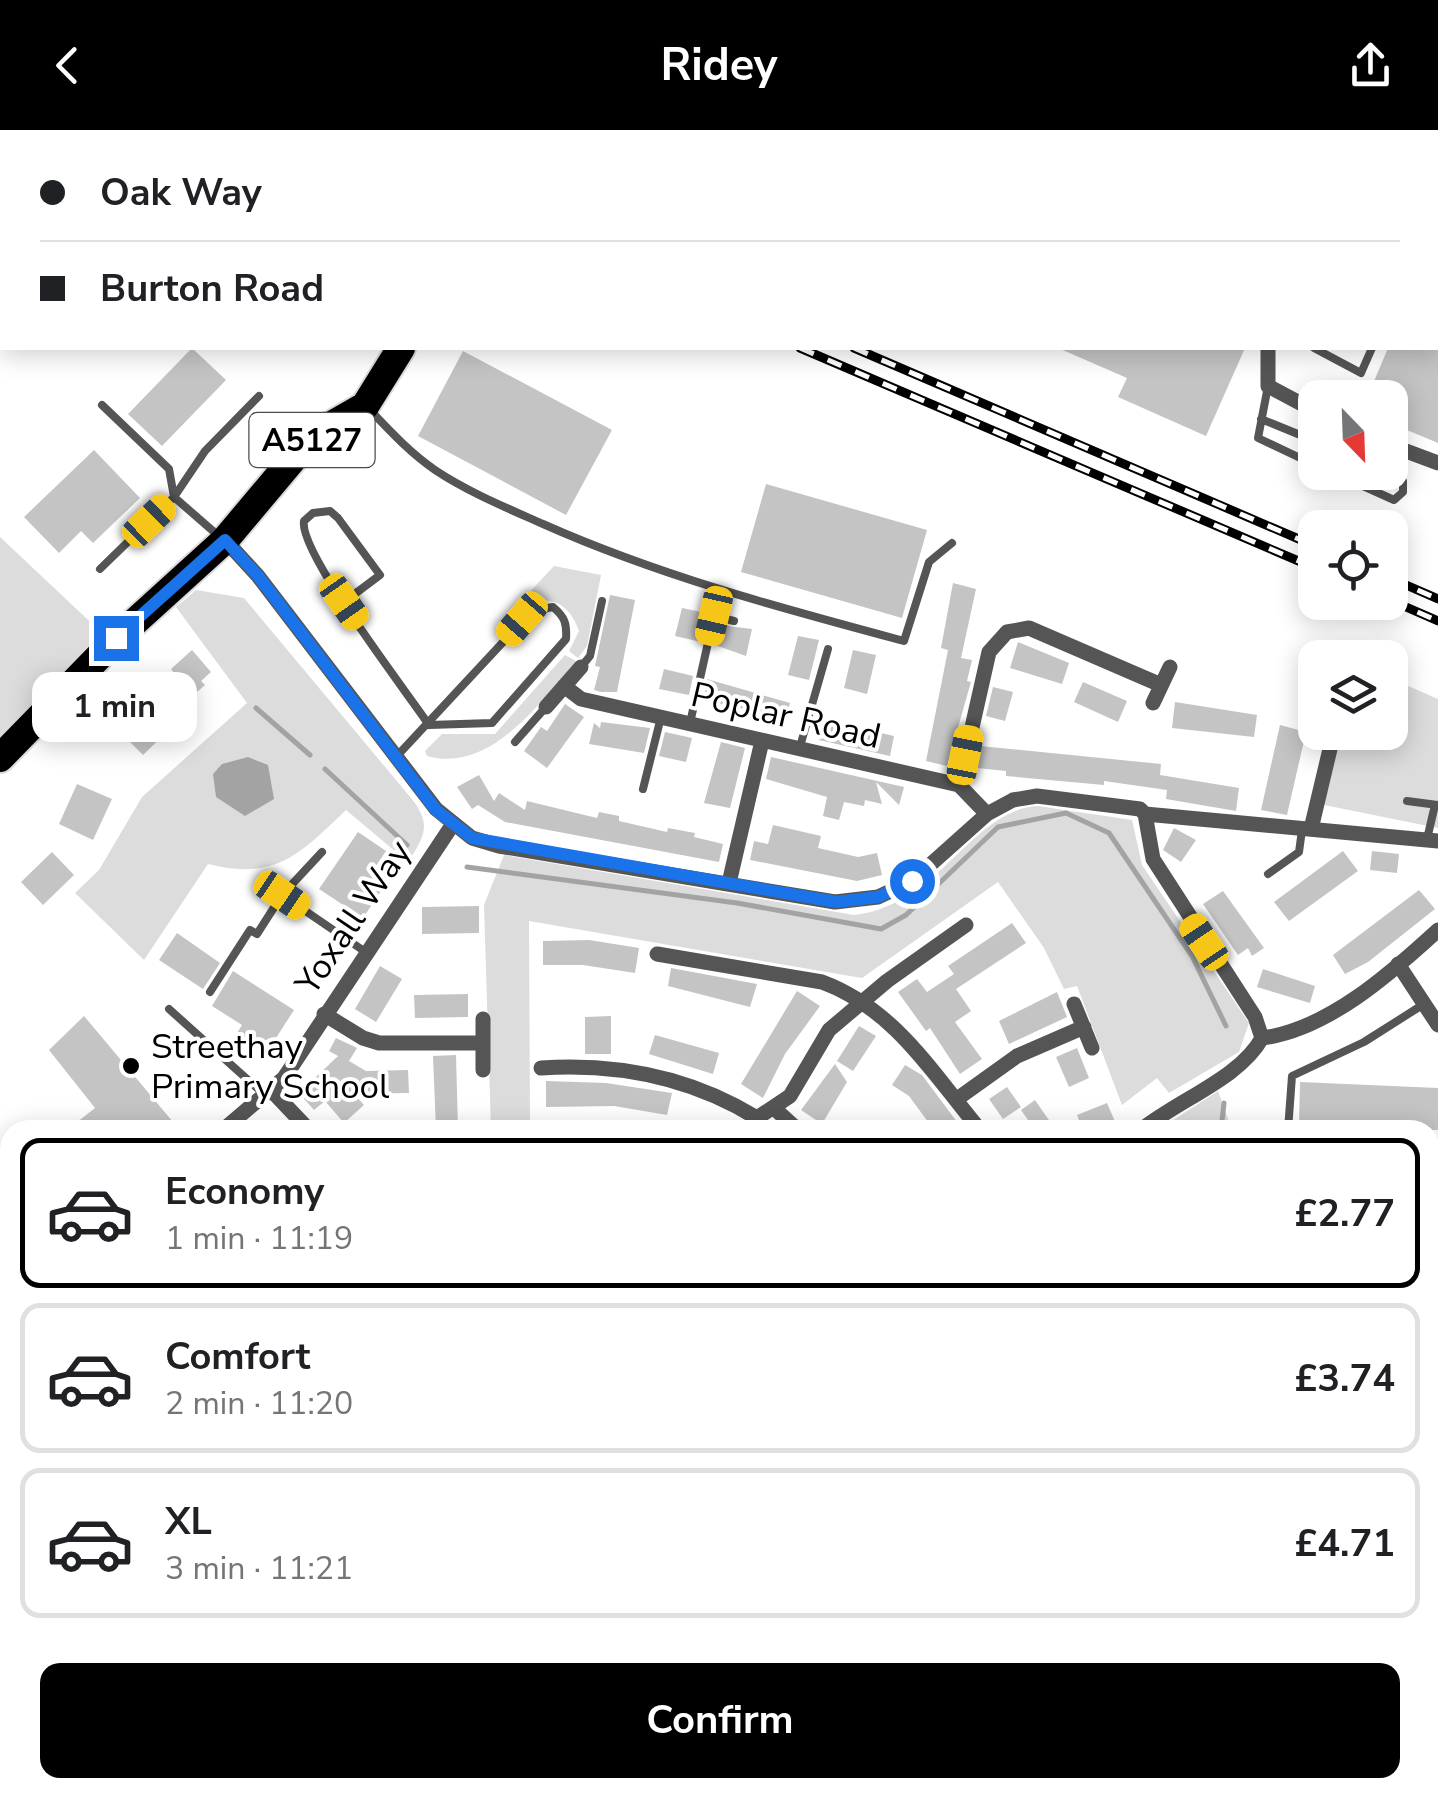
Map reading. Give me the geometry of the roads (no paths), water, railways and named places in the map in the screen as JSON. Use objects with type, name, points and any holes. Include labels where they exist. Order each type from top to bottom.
[{"type":"highway","name":"A5127","points":[[0,758],[116,638],[225,540],[298,453],[323,430],[365,406],[400,350]]},
{"type":"street","points":[[1268,350],[1268,386],[1298,402]]},
{"type":"street","points":[[1408,452],[1438,463]]},
{"type":"street","points":[[225,540],[258,576],[436,810],[472,838],[499,846],[836,902],[878,897],[912,881],[986,814],[1013,800],[1037,796],[1133,806],[1145,814],[1432,840]]},
{"type":"street","points":[[986,814],[959,785],[989,652],[1007,632],[1028,628],[1161,685]]},
{"type":"street","points":[[546,706],[581,666]]},
{"type":"street","points":[[1154,704],[1170,667]]},
{"type":"street","name":"Poplar Road","points":[[564,686],[581,699],[959,785]]},
{"type":"street","points":[[730,883],[762,742]]},
{"type":"street","points":[[1306,828],[1330,750]]},
{"type":"street","points":[[1145,814],[1154,859],[1256,1017],[1262,1038],[1247,1064],[1183,1098],[1154,1120]]},
{"type":"street","name":"Yoxall Way","points":[[235,1120],[269,1093],[453,824]]},
{"type":"street","points":[[759,1120],[790,1096],[829,1030],[862,1001],[966,926]]},
{"type":"street","points":[[1262,1038],[1293,1034],[1398,964],[1438,930]]},
{"type":"street","points":[[657,954],[822,982],[862,1001],[917,1049],[973,1120]]},
{"type":"street","points":[[1398,964],[1438,1025]]},
{"type":"street","points":[[1074,1004],[1092,1048]]},
{"type":"street","points":[[324,1014],[362,1038],[379,1043],[483,1043]]},
{"type":"street","points":[[483,1019],[484,1070]]},
{"type":"street","points":[[958,1099],[1017,1056],[1084,1027]]},
{"type":"street","points":[[540,1068],[633,1070],[664,1077],[718,1094],[748,1120]]},
{"type":"street","points":[[269,1093],[298,1120]]},
{"type":"street","points":[[775,1109],[787,1120]]},
{"type":"lane","points":[[1318,350],[1361,373],[1371,350]]},
{"type":"lane","points":[[1268,386],[1261,441],[1298,457]]},
{"type":"lane","points":[[100,569],[174,497],[205,451],[259,396]]},
{"type":"lane","points":[[102,405],[169,469],[174,497],[225,540]]},
{"type":"lane","points":[[365,406],[402,445],[436,470],[604,552],[735,596],[904,641],[930,562],[952,542]]},
{"type":"lane","points":[[1261,418],[1298,434]]},
{"type":"lane","points":[[1372,490],[1394,500],[1402,490]]},
{"type":"lane","points":[[344,602],[380,574],[338,518],[330,512],[313,513],[304,521],[305,541],[344,602],[429,725]]},
{"type":"lane","points":[[581,666],[590,656],[602,601]]},
{"type":"lane","points":[[396,757],[532,611],[552,608],[562,615],[567,624],[566,639],[492,723],[429,725]]},
{"type":"lane","points":[[690,723],[714,616],[734,620]]},
{"type":"lane","points":[[799,750],[828,648]]},
{"type":"lane","points":[[515,742],[546,706]]},
{"type":"lane","points":[[644,790],[660,717]]},
{"type":"lane","points":[[1407,801],[1436,805],[1432,840]]},
{"type":"lane","points":[[1268,874],[1299,852],[1306,828]]},
{"type":"lane","points":[[210,992],[250,930],[257,934],[282,895],[322,852]]},
{"type":"lane","points":[[282,895],[367,952]]},
{"type":"lane","points":[[1289,1120],[1292,1076],[1364,1042],[1424,1004]]},
{"type":"lane","points":[[168,1009],[269,1093]]},
{"type":"waterway","points":[[256,708],[310,755]]},
{"type":"waterway","points":[[325,769],[407,845]]},
{"type":"waterway","points":[[467,867],[737,903],[881,929],[906,915],[998,827],[1066,813],[1109,833],[1192,956],[1226,1026]]},
{"type":"waterway","points":[[1222,1120],[1224,1103]]},
{"type":"railway","points":[[805,350],[1298,561]]},
{"type":"railway","points":[[859,350],[1298,539]]},
{"type":"railway","points":[[1408,586],[1438,599]]},
{"type":"railway","points":[[1408,608],[1438,621]]},
{"type":"place","name":"Streethay Primary School","points":[[131,1066]]}]
